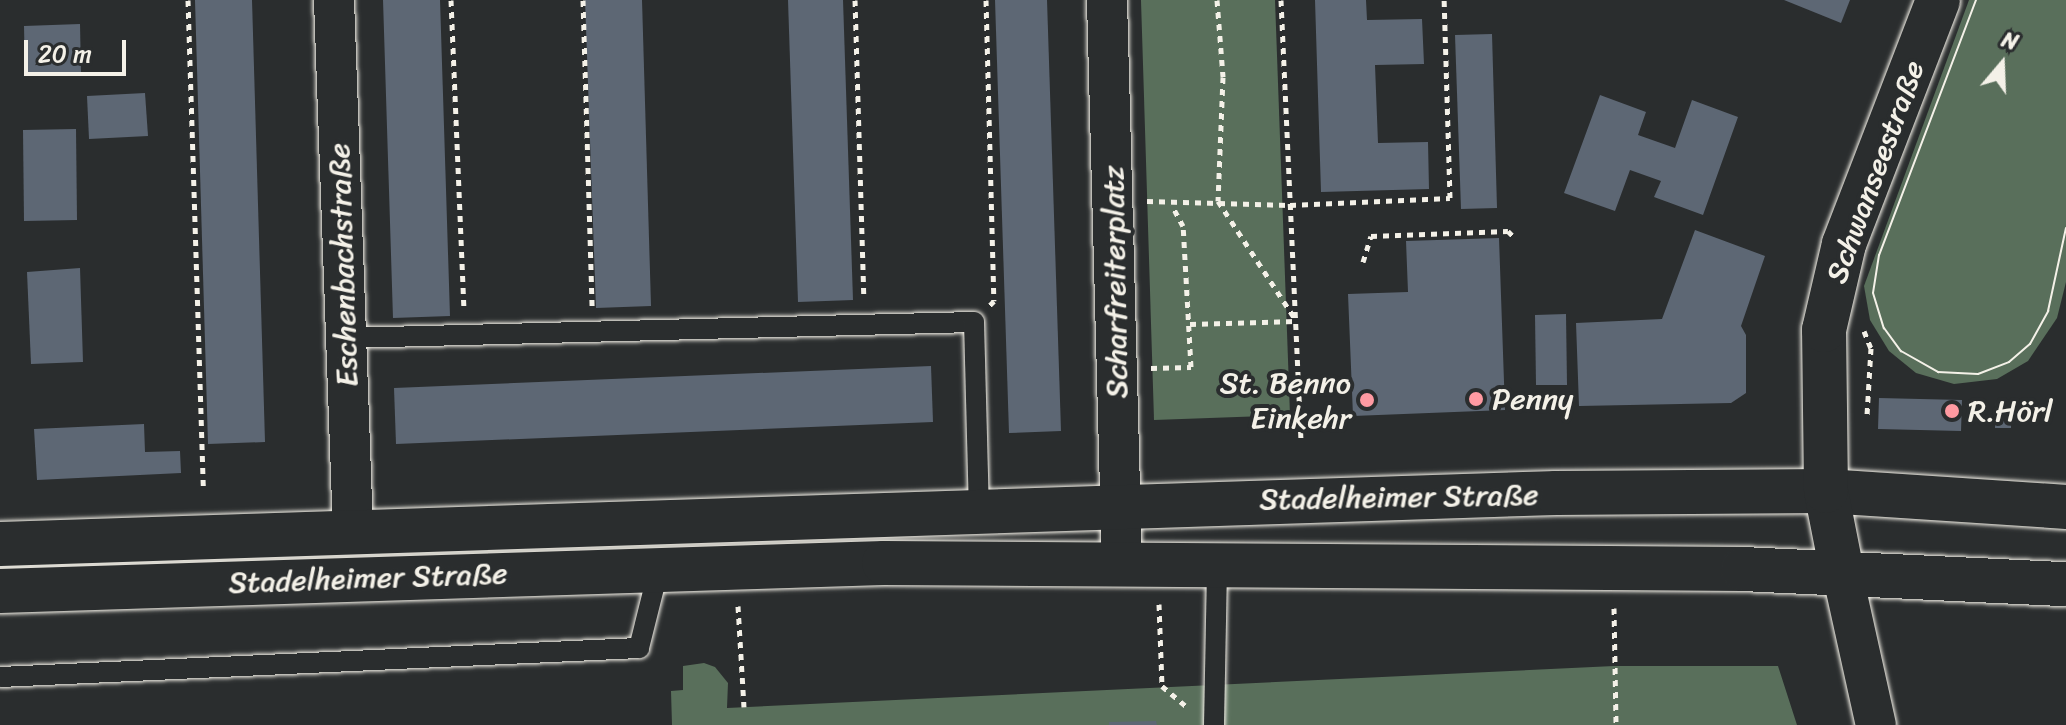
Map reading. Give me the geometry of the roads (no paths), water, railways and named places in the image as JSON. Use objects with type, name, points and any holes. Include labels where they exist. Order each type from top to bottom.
[{"type":"main road","name":"Schwanseestraße","points":[[1842,572],[1826,491],[1823,360],[1832,287],[1938,0]]},
{"type":"main road","name":"Stadelheimer Straße","points":[[0,544],[1121,504],[1826,491],[2066,507]]},
{"type":"main road","points":[[732,518],[736,565]]},
{"type":"main road","name":"Stadelheimer Straße","points":[[0,591],[736,565],[1122,564],[1842,572],[2066,584]]},
{"type":"street","name":"Eschenbachstraße","points":[[334,0],[353,531]]},
{"type":"street","name":"Scharfreiterplatz","points":[[1107,0],[1122,564]]},
{"type":"street","name":"Schwanseestraße","points":[[1842,572],[1876,725]]},
{"type":"lane","points":[[346,338],[974,322],[979,510]]},
{"type":"lane","points":[[1214,725],[1217,565]]},
{"type":"lane","points":[[0,677],[639,648],[659,568]]},
{"type":"tram line","points":[[1976,0],[1879,255],[1873,293],[1884,328],[1901,351],[1938,372],[1978,374],[2009,362],[2030,344],[2048,311],[2066,228]]},
{"type":"place","name":"Penny","points":[[1476,399]]},
{"type":"place","name":"St. Benno Einkehr","points":[[1367,400]]},
{"type":"place","name":"R.Hörl","points":[[1952,411]]}]
